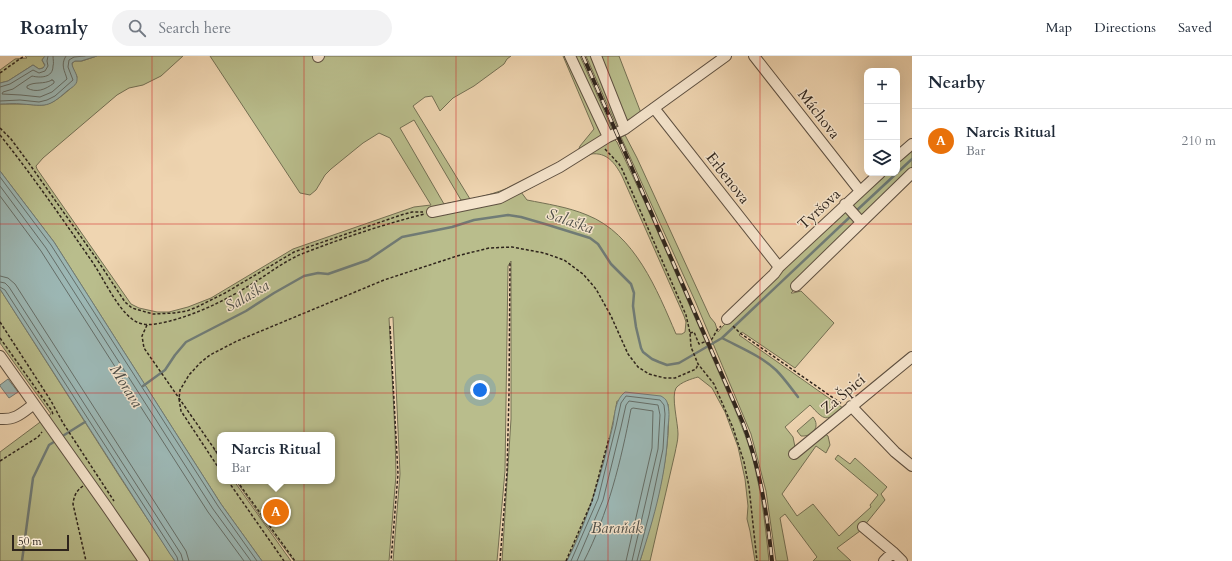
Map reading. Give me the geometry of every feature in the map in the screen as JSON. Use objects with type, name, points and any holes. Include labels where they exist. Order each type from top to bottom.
[{"type":"street","points":[[570,56],[604,140]]},
{"type":"street","points":[[596,56],[625,129]]},
{"type":"street","points":[[432,212],[500,198],[560,167],[625,129],[726,56]]},
{"type":"street","name":"Máchova","points":[[754,56],[860,191]]},
{"type":"street","name":"Erbenova","points":[[654,108],[779,267]]},
{"type":"street","points":[[900,154],[912,144]]},
{"type":"street","points":[[796,286],[853,214],[912,173]]},
{"type":"street","name":"Tyršova","points":[[727,319],[774,274],[779,267],[853,214],[860,191],[877,176]]},
{"type":"street","points":[[0,356],[90,482],[144,561]]},
{"type":"street","name":"Za Špicí","points":[[794,454],[912,357]]},
{"type":"street","points":[[1,418],[15,418],[34,404]]},
{"type":"street","points":[[851,406],[895,452],[912,466]]},
{"type":"street","points":[[863,527],[902,561]]},
{"type":"street","points":[[884,561],[892,552]]},
{"type":"path","points":[[0,73],[24,56]]},
{"type":"path","points":[[0,128],[33,168],[125,302],[132,308],[153,314],[187,311],[225,293],[294,252],[304,248],[401,215],[412,212],[432,212]]},
{"type":"path","points":[[0,135],[25,167],[83,249],[123,309],[133,320],[147,325],[178,319],[212,306],[227,299],[303,253],[390,224],[432,212]]},
{"type":"path","points":[[604,140],[622,168],[686,315],[691,347],[698,364],[714,384],[733,428],[744,462],[749,486],[757,561]]},
{"type":"path","points":[[217,465],[181,410],[180,399],[180,390],[189,375],[210,355],[237,341],[384,280],[457,256],[489,248],[512,247],[544,253],[564,260],[583,274],[596,289],[628,354],[638,367],[649,374],[665,378],[675,378],[696,369],[698,364]]},
{"type":"path","points":[[500,561],[507,464],[510,263]]},
{"type":"path","points":[[690,333],[694,332],[699,344],[712,339],[717,330],[727,319],[740,333],[845,406],[851,406]]},
{"type":"path","points":[[0,322],[115,502]]},
{"type":"path","points":[[147,325],[143,330],[142,342],[148,356],[217,453]]},
{"type":"path","points":[[390,326],[398,474],[391,561]]},
{"type":"path","points":[[0,338],[52,412],[52,420],[38,437],[0,461]]},
{"type":"path","points":[[566,561],[592,501],[609,438]]},
{"type":"path","points":[[86,561],[73,504],[74,496],[79,489],[90,482]]},
{"type":"path","points":[[230,484],[284,561]]},
{"type":"path","points":[[239,484],[295,561]]},
{"type":"green space","points":[[25,56],[45,56],[42,60],[45,66],[39,69],[33,65],[8,81],[0,83],[0,70],[15,59],[27,58]]},
{"type":"green space","points":[[97,56],[183,56],[161,76],[143,85],[129,88],[117,95],[43,158],[36,166],[131,304],[139,308],[157,312],[169,312],[188,307],[211,298],[293,249],[414,207],[431,205],[390,138],[379,133],[363,143],[331,169],[325,175],[316,190],[310,195],[300,193],[210,56],[511,56],[504,64],[474,86],[453,98],[440,111],[432,96],[425,97],[413,106],[470,199],[485,196],[513,186],[552,166],[578,151],[580,146],[594,129],[563,56],[566,56],[617,142],[736,412],[748,442],[754,465],[762,506],[769,561],[755,561],[747,519],[748,506],[745,479],[738,447],[725,412],[712,388],[698,377],[681,384],[676,388],[674,403],[678,439],[650,561],[640,561],[665,463],[669,423],[668,404],[617,401],[598,483],[584,523],[567,561],[502,561],[511,419],[511,261],[508,266],[505,471],[497,561],[393,561],[400,474],[393,317],[389,318],[396,475],[389,561],[294,561],[238,484],[335,484],[335,432],[217,432],[217,453],[214,449],[217,454],[217,484],[236,484],[291,561],[262,561],[221,504],[54,242],[0,171],[0,104],[42,105],[52,102],[64,94],[73,85],[77,77],[72,66],[72,63],[75,61],[82,61]],"holes":[[[414,120],[461,200],[465,200],[444,204],[400,128]],[[591,154],[597,154],[610,159],[622,176],[684,316],[686,322],[685,332],[682,334],[676,334],[652,282],[631,249],[618,235],[604,224],[587,215],[565,208],[527,200],[521,192]]]},
{"type":"green space","points":[[572,56],[580,56],[612,129],[608,129]]},
{"type":"green space","points":[[586,56],[619,56],[641,113],[621,124],[618,129]]},
{"type":"green space","points":[[625,135],[637,158],[718,332],[881,176],[900,176],[900,159],[912,149],[912,170],[791,293],[801,291],[834,323],[795,368],[742,332],[739,335],[843,408],[833,416],[826,418],[819,414],[810,405],[785,427],[793,437],[795,447],[825,434],[828,436],[830,445],[826,453],[816,446],[782,494],[797,516],[813,504],[839,536],[871,507],[870,505],[878,495],[835,459],[838,455],[850,464],[855,458],[887,487],[881,494],[885,500],[860,531],[837,548],[851,561],[813,561],[817,557],[785,514],[780,518],[788,561],[776,561],[766,491],[751,434],[696,303],[621,137]]},
{"type":"green space","points":[[0,289],[175,561],[0,561],[0,452],[51,414],[0,343]]},
{"type":"green space","points":[[813,417],[816,428],[809,435],[801,436],[797,431]]},
{"type":"water","points":[[45,56],[97,56],[72,63],[77,82],[61,97],[51,103],[46,105],[0,104],[0,83],[8,81],[33,65],[39,69],[43,68],[45,65],[42,60]]},
{"type":"water","name":"Morava","points":[[0,171],[54,242],[221,504],[262,561],[175,561],[170,554],[0,289]]},
{"type":"water","points":[[8,379],[18,392],[9,398],[0,386]]},
{"type":"water","name":"Baraňák","points":[[625,392],[661,396],[667,401],[669,411],[665,461],[659,495],[640,561],[567,561],[582,528],[594,494],[613,425],[616,407],[619,399]]},
{"type":"waterway","name":"Salaška","points":[[855,212],[912,159]]},
{"type":"waterway","name":"Salaška","points":[[143,386],[165,370],[186,342],[246,311],[304,276],[318,273],[328,274],[368,260],[402,237],[452,227],[474,220],[508,215],[521,217],[590,238],[598,244],[611,264],[631,284],[634,293],[633,306],[636,327],[643,352],[652,359],[667,365],[679,363],[722,338],[852,215]]},
{"type":"waterway","points":[[722,338],[764,360],[782,376],[798,397]]},
{"type":"waterway","points":[[61,437],[85,422]]},
{"type":"waterway","points":[[22,561],[33,478],[49,445],[57,440]]},
{"type":"railway","points":[[583,56],[743,423],[754,457],[762,491],[772,561]]},
{"type":"place","name":"Narcis Ritual","points":[[276,512]]}]
